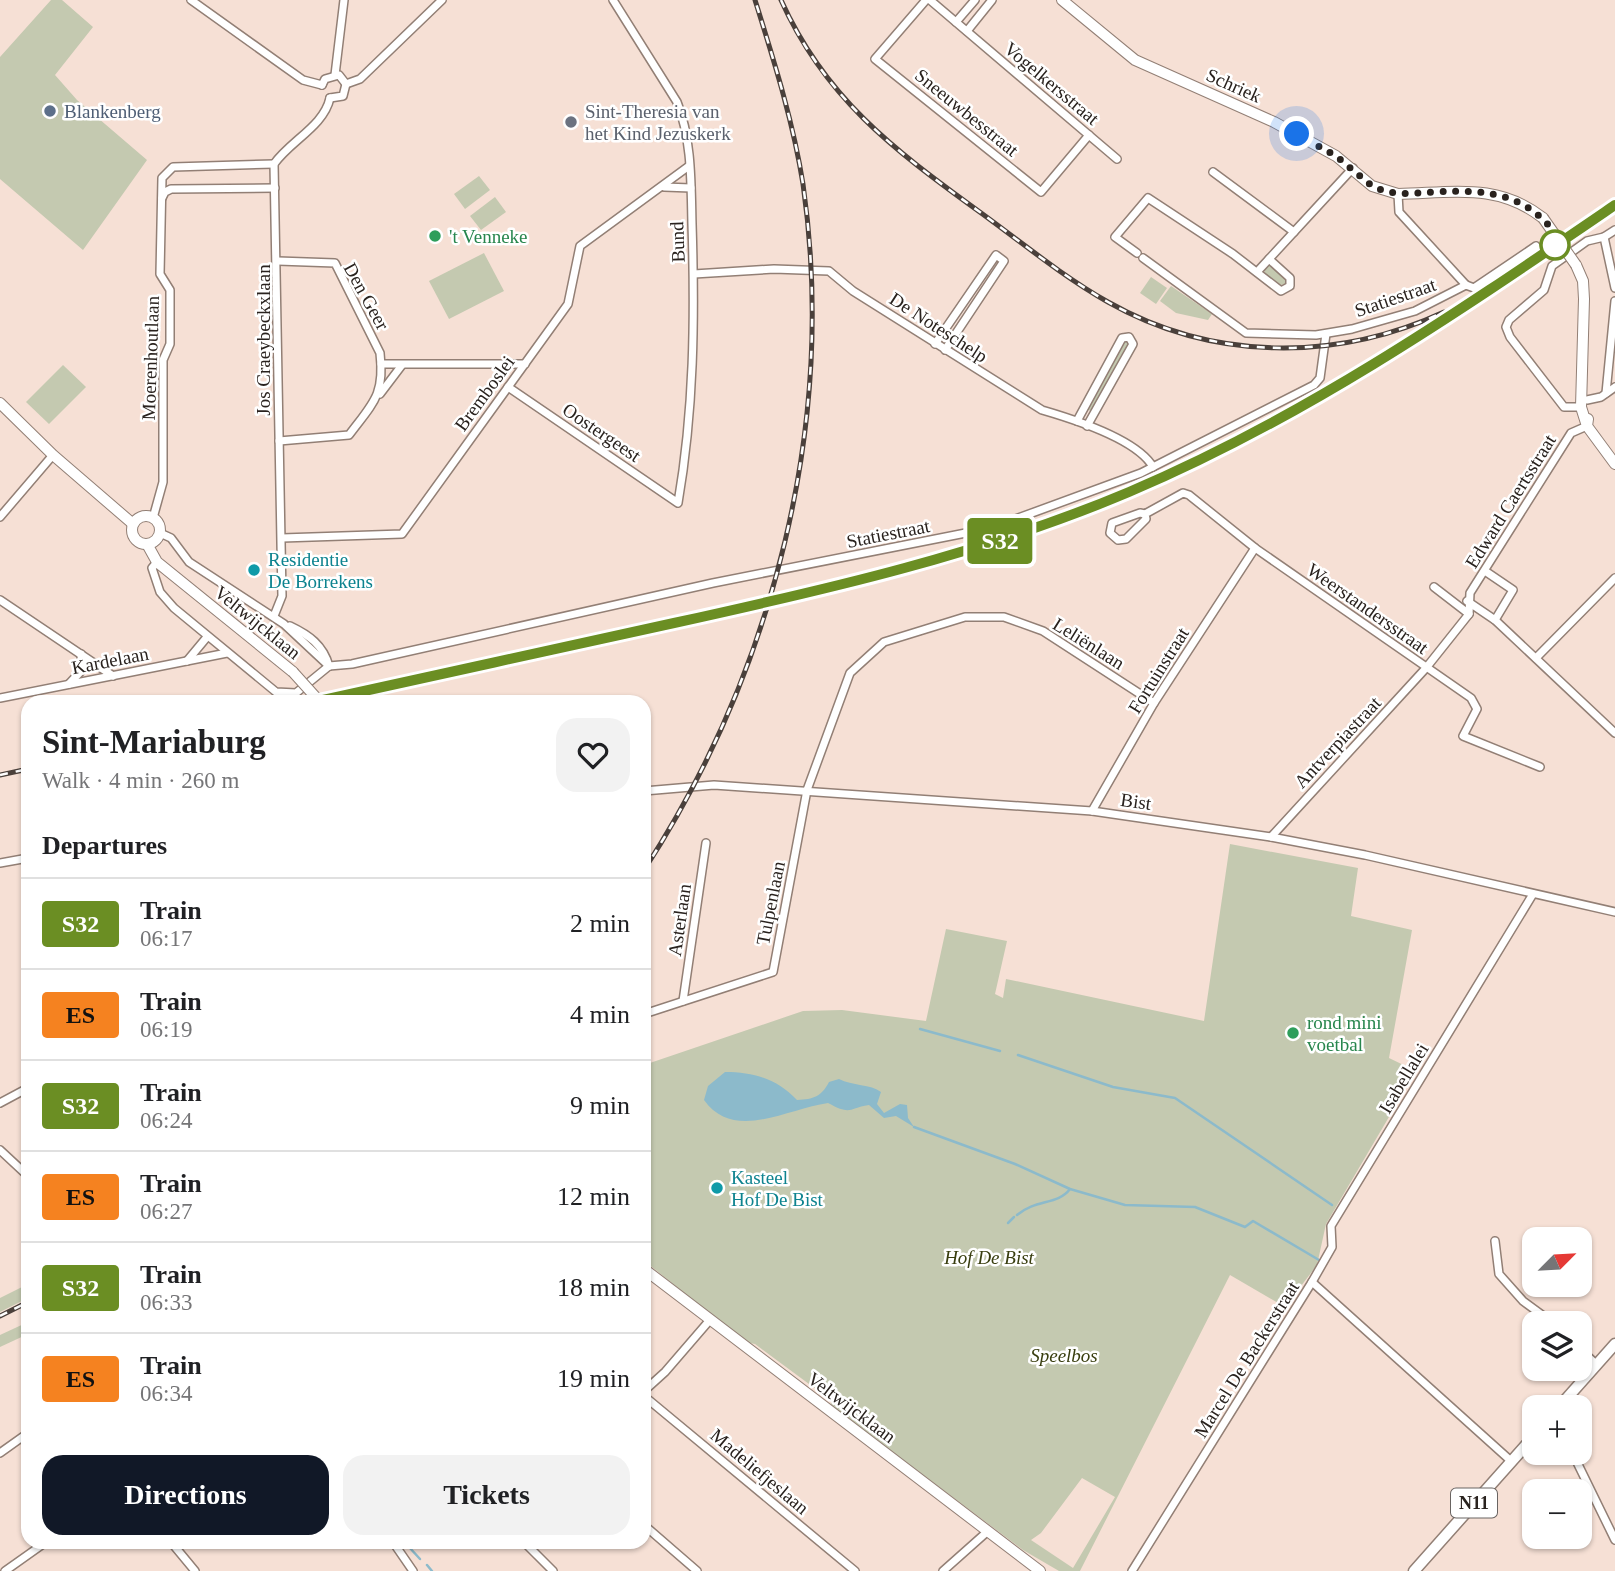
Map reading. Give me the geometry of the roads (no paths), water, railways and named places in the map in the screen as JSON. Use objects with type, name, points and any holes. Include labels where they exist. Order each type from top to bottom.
[{"type":"main road","points":[[1570,1395],[1615,1344]]},
{"type":"main road","name":"N11","points":[[1414,1571],[1522,1449]]},
{"type":"street","points":[[191,0],[303,80],[322,85]]},
{"type":"street","points":[[335,75],[344,0]]},
{"type":"street","points":[[346,84],[360,79],[442,0]]},
{"type":"street","name":"Bund","points":[[613,0],[677,102],[682,114],[689,166],[694,274],[692,395],[678,503]]},
{"type":"street","name":"Vogelkersstraat","points":[[928,0],[1117,159]]},
{"type":"street","name":"Sneeuwbesstraat","points":[[928,0],[875,59],[1041,192],[1089,135]]},
{"type":"street","points":[[956,22],[975,0]]},
{"type":"street","points":[[967,31],[992,0]]},
{"type":"street","name":"Schriek","points":[[1062,0],[1135,60],[1274,122],[1320,146],[1353,168],[1372,186],[1398,194],[1491,192],[1526,204],[1543,218],[1576,265],[1583,281],[1583,386],[1587,425],[1615,464]]},
{"type":"street","points":[[335,75],[325,79],[322,85],[324,93],[331,98],[343,96],[346,84]]},
{"type":"street","points":[[335,75],[346,84]]},
{"type":"street","points":[[274,164],[282,153],[324,114],[331,98]]},
{"type":"street","name":"Jos Craeybeckxlaan","points":[[274,164],[282,538],[282,596],[279,603]]},
{"type":"street","name":"Moerenhoutlaan","points":[[153,518],[163,482],[163,360],[170,344],[170,290],[160,274],[162,178],[173,167],[274,164]]},
{"type":"street","name":"Bremboslei","points":[[282,538],[402,534],[568,304],[580,246],[689,166]]},
{"type":"street","points":[[1257,272],[1353,168]]},
{"type":"street","points":[[1213,172],[1294,232]]},
{"type":"street","points":[[663,187],[691,188]]},
{"type":"street","points":[[161,200],[165,191],[171,189],[275,188]]},
{"type":"street","points":[[1398,194],[1399,212],[1466,285]]},
{"type":"street","points":[[1269,259],[1290,278],[1290,286],[1282,291],[1148,198],[1115,237],[1246,333],[1326,334]]},
{"type":"street","points":[[1615,230],[1604,237],[1587,241],[1552,266],[1544,290],[1509,320],[1506,327],[1510,337],[1564,407],[1584,404],[1615,387]]},
{"type":"street","points":[[1604,237],[1615,288]]},
{"type":"street","name":"Statiestraat","points":[[329,667],[713,583],[990,528],[1153,467],[1314,385],[1320,378],[1326,334],[1397,317],[1466,285],[1474,288],[1536,246]]},
{"type":"street","points":[[936,344],[996,256],[1004,261],[945,350]]},
{"type":"street","name":"Den Geer","points":[[278,261],[335,263],[380,353],[380,395]]},
{"type":"street","name":"De Noteschelp","points":[[694,274],[774,269],[829,271],[853,291],[1042,410],[1077,421],[1142,454],[1153,467]]},
{"type":"street","points":[[1606,393],[1615,301]]},
{"type":"street","points":[[1077,421],[1122,338],[1129,337],[1133,344],[1087,426]]},
{"type":"street","points":[[381,364],[525,363]]},
{"type":"street","points":[[279,441],[349,435],[402,365]]},
{"type":"street","name":"Oostergeest","points":[[508,387],[678,503]]},
{"type":"street","name":"Veltwijcklaan","points":[[0,403],[52,455],[133,524],[135,539],[171,538],[189,562],[250,604],[313,639],[325,654],[329,667]]},
{"type":"street","name":"Edward Caertsstraat","points":[[1467,601],[1571,433],[1587,425]]},
{"type":"street","points":[[0,517],[52,455]]},
{"type":"street","name":"Weerstandersstraat","points":[[1145,514],[1146,519],[1126,539],[1118,540],[1109,530],[1112,523],[1140,513],[1145,514],[1183,492],[1255,548],[1471,698],[1477,709],[1463,736],[1540,767]]},
{"type":"street","points":[[133,524],[143,517],[153,518]]},
{"type":"street","name":"Veltwijcklaan","points":[[153,518],[158,522],[154,539],[157,562],[293,672],[314,695]]},
{"type":"street","name":"Veltwijcklaan","points":[[154,539],[171,573]]},
{"type":"street","name":"Fortuinstraat","points":[[1092,811],[1154,703],[1255,548]]},
{"type":"street","points":[[157,562],[152,568],[160,592],[207,637],[270,689],[287,694],[301,690],[329,667]]},
{"type":"street","points":[[1485,571],[1513,590],[1496,620]]},
{"type":"street","points":[[1536,658],[1615,578]]},
{"type":"street","points":[[1434,587],[1469,614]]},
{"type":"street","points":[[0,600],[113,676]]},
{"type":"street","points":[[1467,601],[1469,614]]},
{"type":"street","points":[[1467,601],[1496,620],[1615,733]]},
{"type":"street","name":"Veltwijcklaan","points":[[274,616],[279,603]]},
{"type":"street","name":"Antverpiastraat","points":[[1270,837],[1426,668],[1469,614]]},
{"type":"street","name":"Leliënlaan","points":[[807,790],[850,673],[864,657],[884,642],[965,617],[1004,617],[1042,631],[1154,703]]},
{"type":"street","points":[[186,662],[207,637]]},
{"type":"street","name":"Kardelaan","points":[[0,698],[227,653]]},
{"type":"street","points":[[69,684],[82,670],[80,654]]},
{"type":"street","name":"Bist","points":[[651,790],[714,785],[1092,811],[1270,837],[1615,912]]},
{"type":"street","name":"Tulpenlaan","points":[[651,1012],[773,972],[807,790]]},
{"type":"street","name":"Asterlaan","points":[[683,1001],[706,843]]},
{"type":"street","points":[[0,863],[21,859]]},
{"type":"street","name":"Isabellalei","points":[[1312,1282],[1332,1247],[1331,1226],[1533,894]]},
{"type":"street","points":[[0,1104],[21,1092]]},
{"type":"street","points":[[0,1150],[21,1170]]},
{"type":"street","points":[[1495,1241],[1499,1274],[1523,1301],[1537,1311]]},
{"type":"street","name":"Veltwijcklaan","points":[[651,1275],[1040,1571]]},
{"type":"street","name":"Marcel De Backerstraat","points":[[1132,1571],[1312,1282],[1511,1461]]},
{"type":"street","points":[[651,1387],[709,1321]]},
{"type":"street","points":[[1592,1360],[1597,1365]]},
{"type":"street","name":"Madeliefjeslaan","points":[[651,1400],[855,1571]]},
{"type":"street","points":[[0,1453],[21,1438]]},
{"type":"street","points":[[1578,1465],[1615,1540]]},
{"type":"street","points":[[651,1531],[697,1571]]},
{"type":"street","points":[[943,1571],[988,1531]]},
{"type":"street","points":[[5,1571],[36,1549]]},
{"type":"street","points":[[178,1549],[195,1571]]},
{"type":"street","points":[[398,1549],[413,1571]]},
{"type":"street","points":[[531,1549],[553,1571]]},
{"type":"water","points":[[725,1072],[746,1073],[764,1078],[797,1100],[816,1096],[829,1082],[839,1079],[872,1088],[881,1092],[877,1104],[884,1113],[900,1104],[907,1105],[908,1118],[914,1127],[896,1116],[884,1118],[869,1105],[846,1110],[828,1103],[762,1120],[730,1119],[716,1112],[704,1100],[708,1086]]},
{"type":"waterway","points":[[920,1029],[1000,1051]]},
{"type":"waterway","points":[[1018,1055],[1113,1087],[1175,1098],[1332,1205]]},
{"type":"waterway","points":[[914,1127],[1015,1164],[1070,1189],[1125,1205],[1195,1207],[1245,1227],[1253,1221],[1319,1260]]},
{"type":"waterway","points":[[1017,1215],[1032,1206],[1059,1198],[1070,1189]]},
{"type":"waterway","points":[[1008,1223],[1014,1217]]},
{"type":"waterway","points":[[411,1549],[420,1559]]},
{"type":"waterway","points":[[427,1565],[432,1571]]},
{"type":"railway","points":[[651,858],[690,793],[728,712],[760,628],[785,541],[802,453],[811,363],[811,274],[803,184],[788,114],[755,0]]},
{"type":"railway","points":[[781,0],[818,66],[864,119],[890,143],[1058,270],[1108,302],[1148,321],[1189,335],[1232,344],[1274,348],[1361,340],[1444,312]]},
{"type":"railway","points":[[346,695],[847,583],[961,552],[1073,514],[1193,463],[1318,397],[1438,323],[1615,205]]},
{"type":"railway","points":[[0,775],[21,770]]},
{"type":"railway","points":[[0,1316],[21,1306]]},
{"type":"train","name":"S32","points":[[346,695],[856,582],[955,555],[1066,517],[1192,464],[1313,402],[1422,336],[1615,205]]},
{"type":"place","name":"Blankenberg","points":[[50,111]]},
{"type":"place","name":"Sint-Theresia van het Kind Jezuskerk","points":[[571,122]]},
{"type":"place","name":"'t Venneke","points":[[435,236]]},
{"type":"place","name":"Residentie De Borrekens","points":[[254,570]]},
{"type":"place","name":"rond mini voetbal","points":[[1293,1033]]},
{"type":"place","name":"Kasteel Hof De Bist","points":[[717,1188]]},
{"type":"park label","name":"Hof De Bist","points":[[989,1257]]},
{"type":"park label","name":"Speelbos","points":[[1064,1355]]}]
